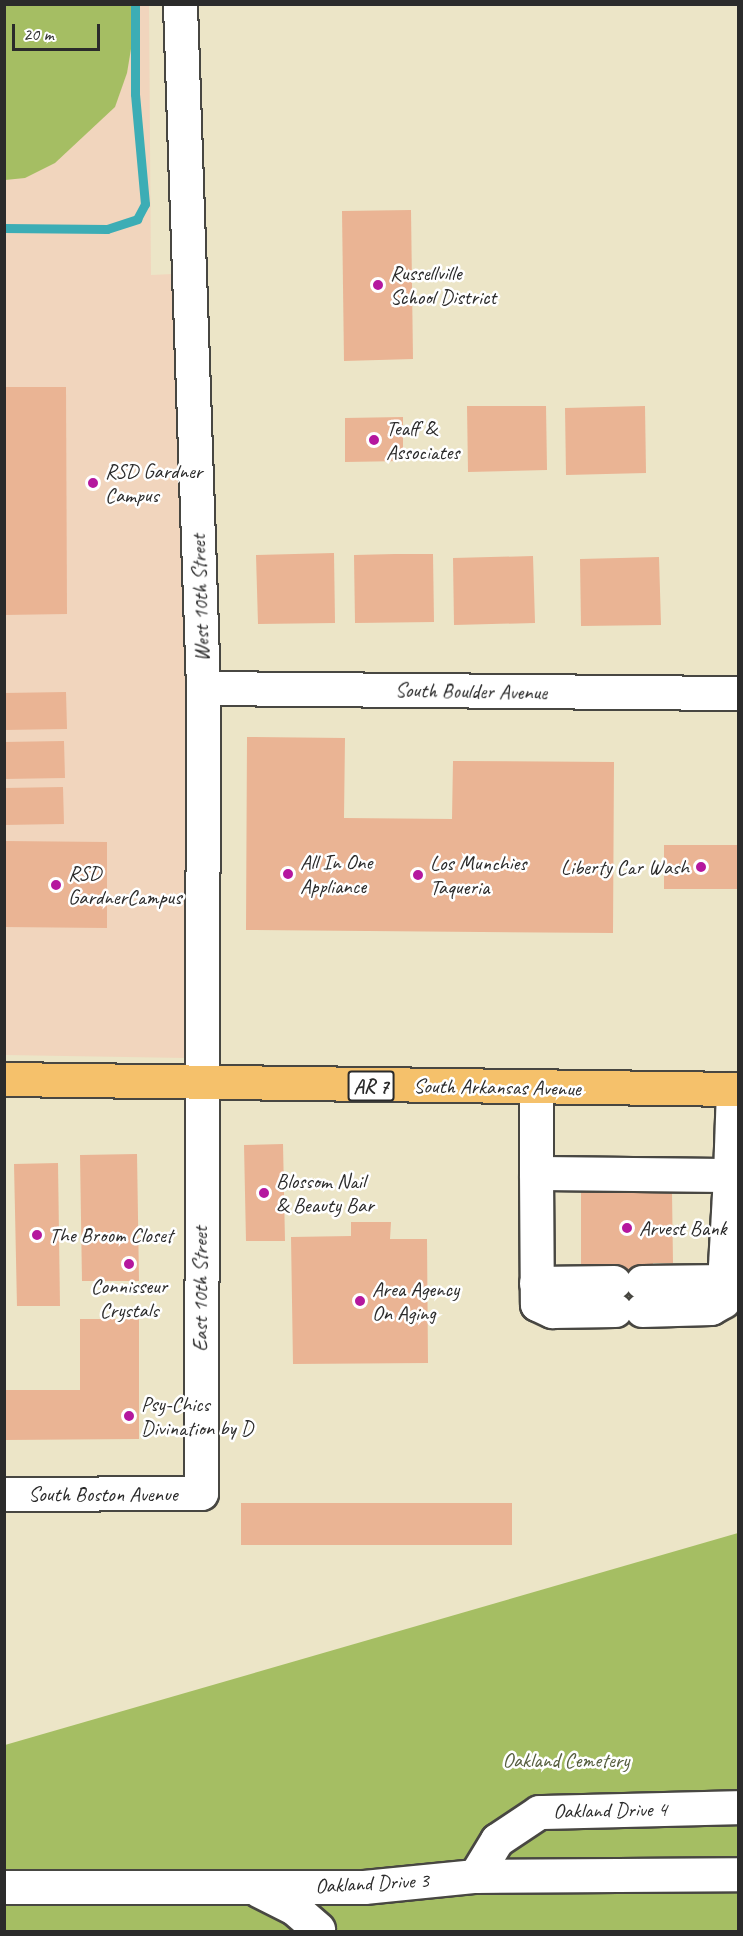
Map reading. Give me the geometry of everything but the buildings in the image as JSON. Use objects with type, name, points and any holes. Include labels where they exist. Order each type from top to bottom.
[{"type":"highway","name":"South Arkansas Avenue","points":[[4,1079],[200,1084],[736,1089]]},
{"type":"street","name":"West 10th Street","points":[[180,4],[202,688],[200,1084]]},
{"type":"street","name":"South Boulder Avenue","points":[[202,688],[738,693]]},
{"type":"street","name":"East 10th Street","points":[[200,1084],[201,1493]]},
{"type":"street","points":[[536,1087],[536,1290],[628,1296],[711,1308],[726,1288],[736,1089]]},
{"type":"street","points":[[536,1173],[730,1175]]},
{"type":"street","name":"South Boston Avenue","points":[[4,1494],[201,1493]]},
{"type":"street","name":"Oakland Drive 4","points":[[475,1876],[497,1840],[539,1812],[738,1807]]},
{"type":"street","name":"Oakland Drive 3","points":[[4,1887],[364,1887],[475,1876],[738,1874]]},
{"type":"street","points":[[254,1887],[294,1908],[317,1930],[364,1887]]},
{"type":"shaded area","name":"RSD Gardner Campus","points":[[5,5],[149,5],[151,275],[173,274],[188,689],[186,1058],[5,1055]]},
{"type":"green space","points":[[4,5],[136,5],[137,13],[127,73],[115,107],[55,163],[25,178],[5,180]]},
{"type":"green space","name":"Oakland Cemetery","points":[[738,1533],[738,1931],[5,1932],[5,1745]]},
{"type":"waterway","points":[[4,228],[107,229],[137,219],[145,204],[135,94],[135,4]]},
{"type":"tunnel","points":[[614,1296],[642,1296]]},
{"type":"place","name":"Russellville School District","points":[[378,285]]},
{"type":"place","name":"Teaff & Associates","points":[[374,440]]},
{"type":"place","name":"RSD Gardner Campus","points":[[93,483]]},
{"type":"place","name":"Liberty Car Wash","points":[[701,867]]},
{"type":"place","name":"All In One Appliance","points":[[288,874]]},
{"type":"place","name":"Los Munchies Taqueria","points":[[418,875]]},
{"type":"place","name":"RSD GardnerCampus","points":[[56,885]]},
{"type":"place","name":"Blossom Nail & Beauty Bar","points":[[264,1193]]},
{"type":"place","name":"Arvest Bank","points":[[627,1228]]},
{"type":"place","name":"The Broom Closet","points":[[37,1235]]},
{"type":"place","name":"Connisseur Crystals","points":[[129,1264]]},
{"type":"place","name":"Area Agency On Aging","points":[[360,1301]]},
{"type":"place","name":"Psy-Chics Divination by D","points":[[129,1416]]}]
